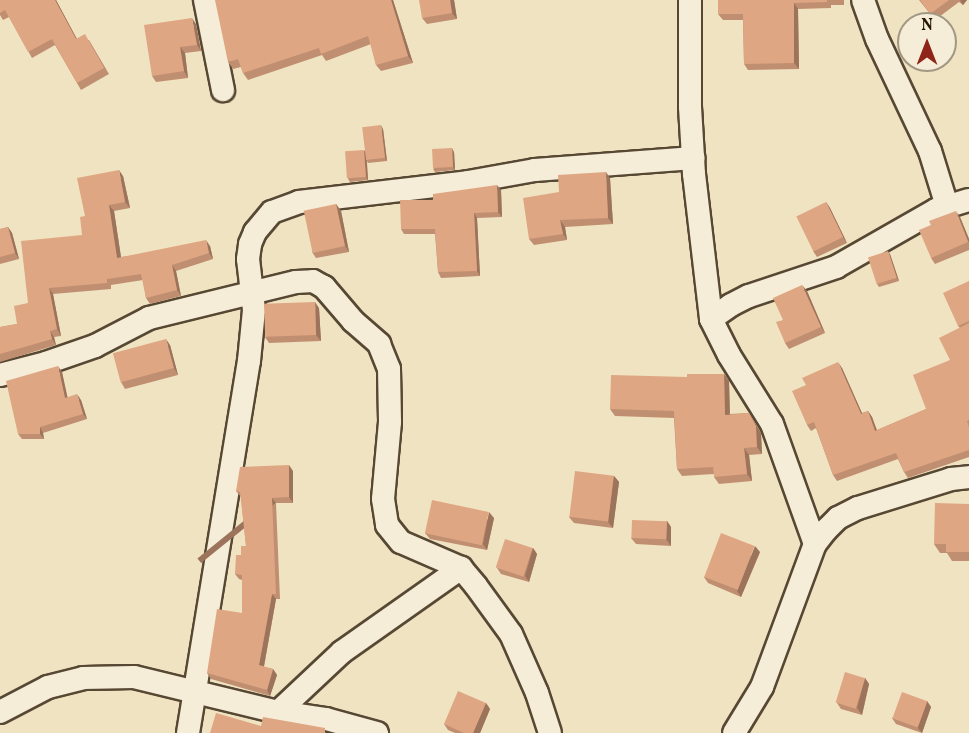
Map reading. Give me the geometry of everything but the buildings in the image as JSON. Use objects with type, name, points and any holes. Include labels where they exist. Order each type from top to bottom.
[{"type":"street","points":[[205,0],[223,90]]},
{"type":"street","points":[[690,0],[690,107],[711,319],[729,355],[772,424],[815,544]]},
{"type":"street","points":[[711,319],[731,304],[749,296],[836,267],[897,231],[958,203],[930,151],[877,39],[863,0]]},
{"type":"street","points":[[188,733],[249,361],[254,310],[248,260],[255,232],[272,212],[299,202],[468,182],[535,170],[694,158]]},
{"type":"street","points":[[0,375],[46,363],[95,346],[149,318],[296,282],[313,281],[324,287],[353,321],[379,344],[389,369],[390,422],[383,498],[387,525],[401,542],[461,568],[511,634],[537,693],[550,733]]},
{"type":"street","points":[[734,733],[762,687],[815,544],[838,518],[858,508],[951,479],[969,477]]},
{"type":"street","points":[[278,712],[342,652],[461,568]]},
{"type":"street","points":[[0,712],[48,687],[83,678],[134,677],[278,712],[326,719],[377,733]]}]
